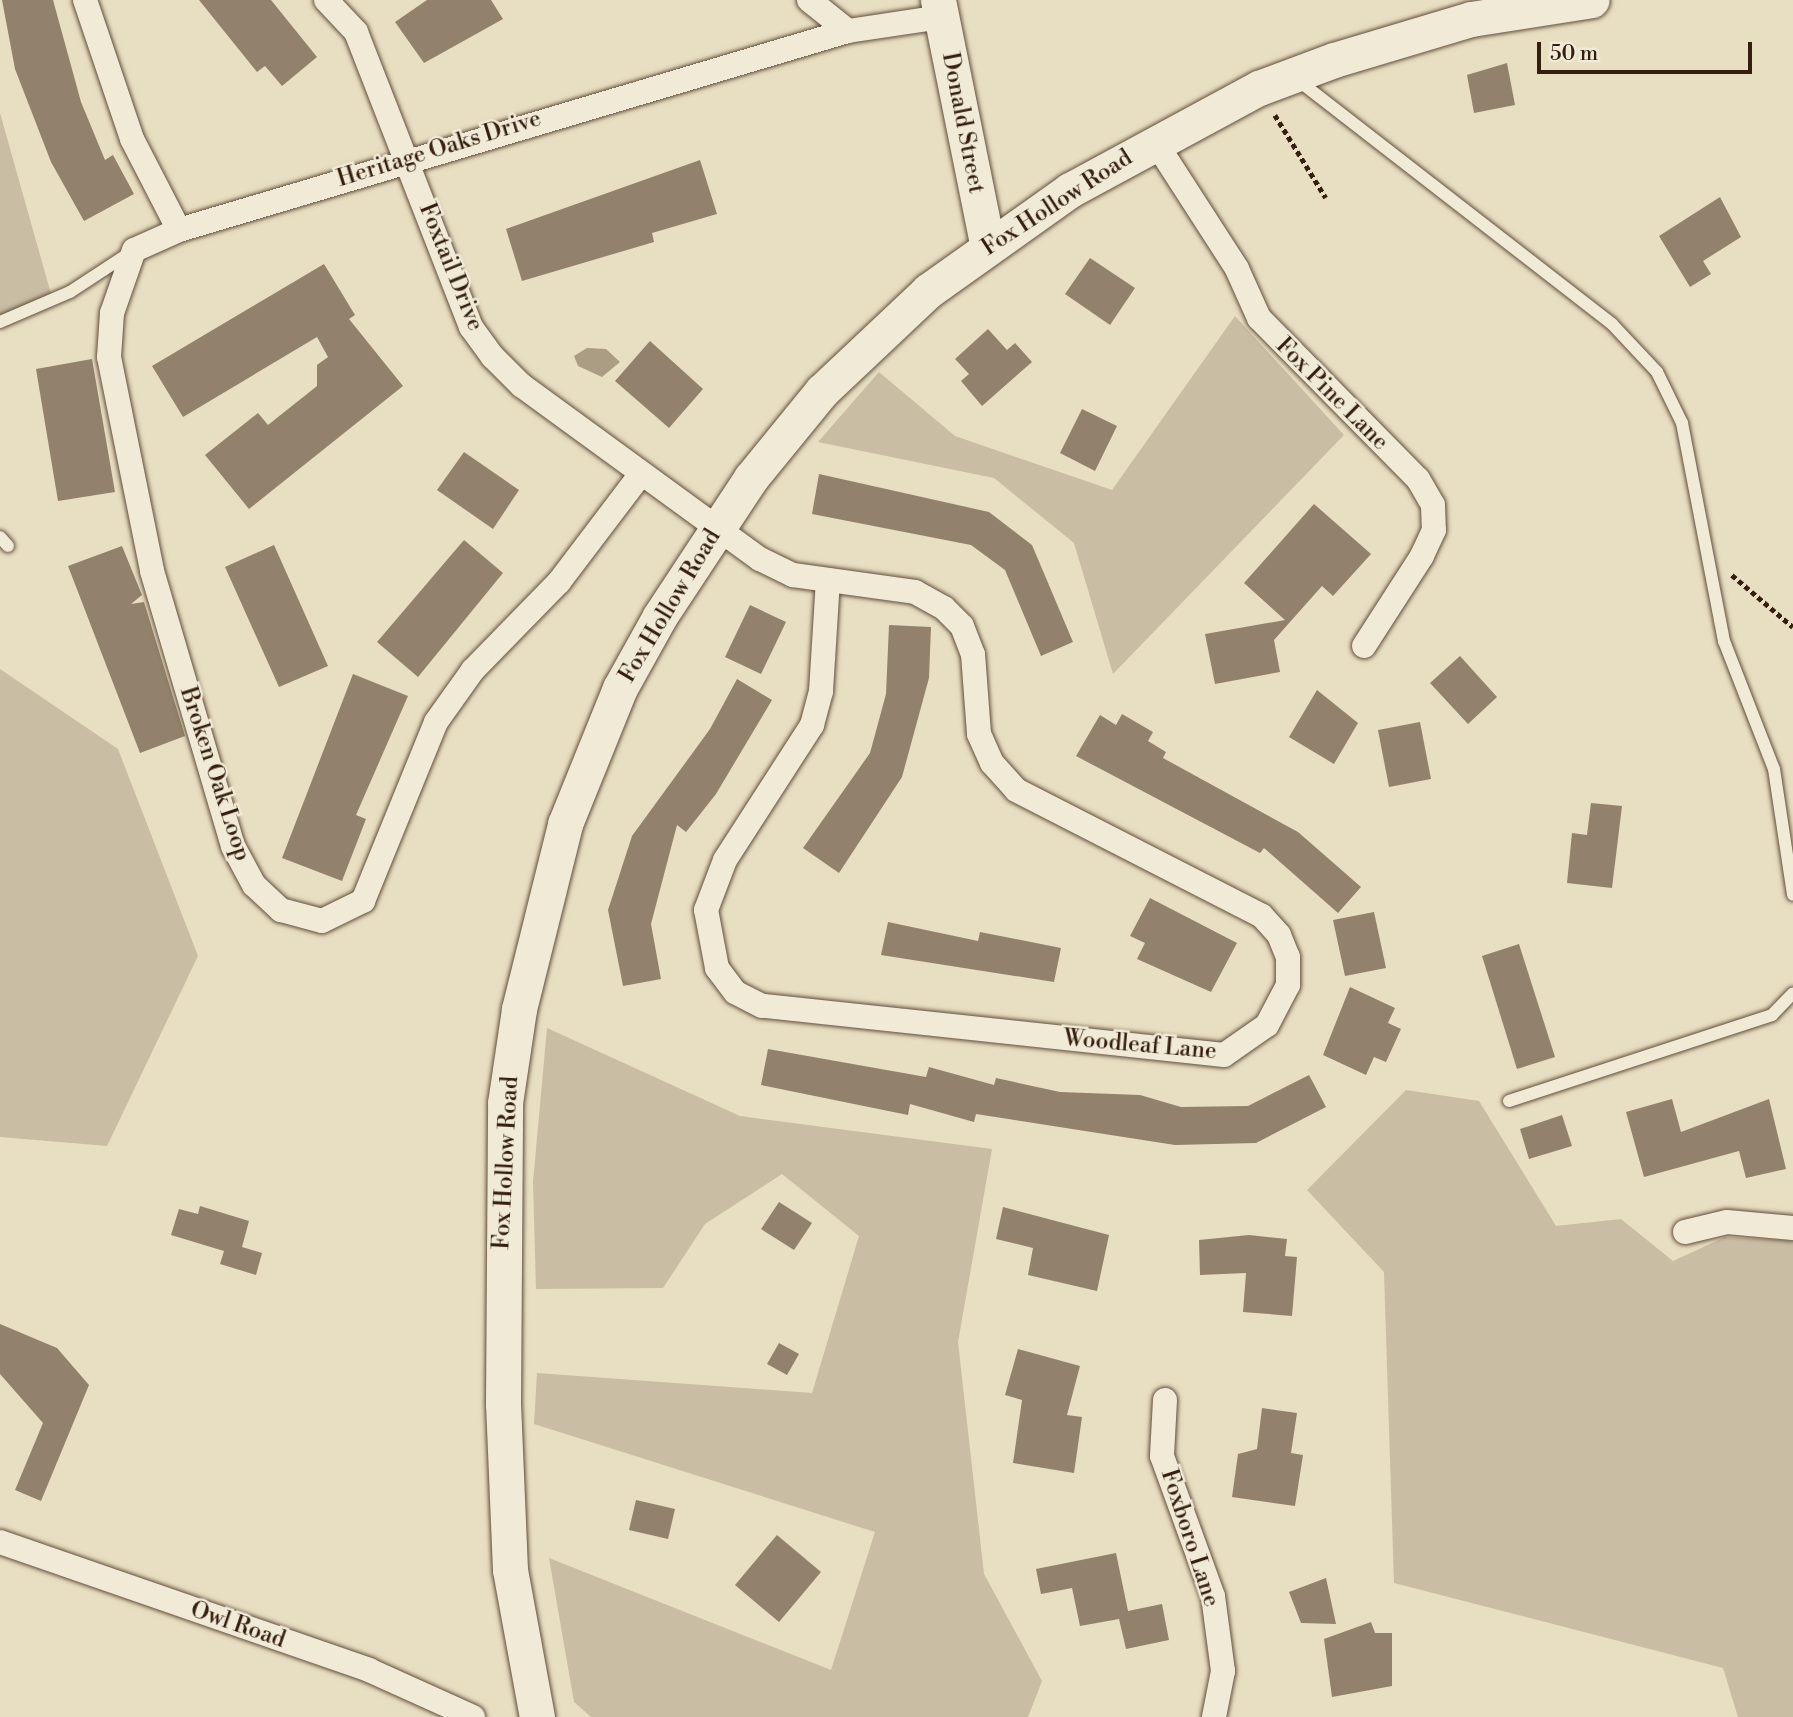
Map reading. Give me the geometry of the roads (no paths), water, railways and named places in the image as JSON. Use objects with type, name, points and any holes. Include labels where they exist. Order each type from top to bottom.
[{"type":"main road","name":"Fox Hollow Road","points":[[537,1717],[510,1570],[503,1404],[505,1104],[519,1009],[544,897],[588,758],[660,615],[717,526],[822,391],[928,291],[988,247],[1154,140],[1292,76],[1411,34],[1509,6],[1592,0]]},
{"type":"main road","name":"Donald Street","points":[[940,8],[988,247]]},
{"type":"street","points":[[85,0],[132,139],[179,230],[134,250]]},
{"type":"street","name":"Foxtail Drive","points":[[326,0],[356,32],[471,327],[493,357],[641,474],[717,526]]},
{"type":"street","points":[[808,0],[848,31]]},
{"type":"street","name":"Heritage Oaks Drive","points":[[179,230],[407,158],[848,31],[940,8]]},
{"type":"street","name":"Fox Pine Lane","points":[[1154,140],[1237,269],[1259,318],[1418,479],[1433,505],[1434,530],[1422,556],[1364,646]]},
{"type":"street","name":"Broken Oak Loop","points":[[134,250],[112,313],[109,356],[152,571],[233,846],[254,885],[281,910],[322,921],[363,901],[436,722],[473,670],[559,582],[641,474]]},
{"type":"street","name":"Woodleaf Lane","points":[[717,526],[793,575],[915,592],[962,626],[973,654],[979,734],[992,763],[1016,790],[1262,916],[1288,957],[1288,985],[1267,1025],[1224,1055],[762,1006],[735,992],[717,968],[706,910],[725,860],[812,724],[821,691],[828,580]]},
{"type":"street","points":[[1685,1232],[1727,1222],[1793,1228]]},
{"type":"street","name":"Foxboro Lane","points":[[1165,1400],[1162,1456],[1213,1596],[1223,1671],[1214,1717]]},
{"type":"street","name":"Owl Road","points":[[0,1542],[369,1670],[473,1717]]},
{"type":"lane","points":[[1292,76],[1633,342],[1657,372],[1682,423],[1724,641],[1774,769],[1793,895]]},
{"type":"lane","points":[[0,322],[70,292],[134,250]]},
{"type":"lane","points":[[1509,1101],[1772,1015],[1793,993]]}]
